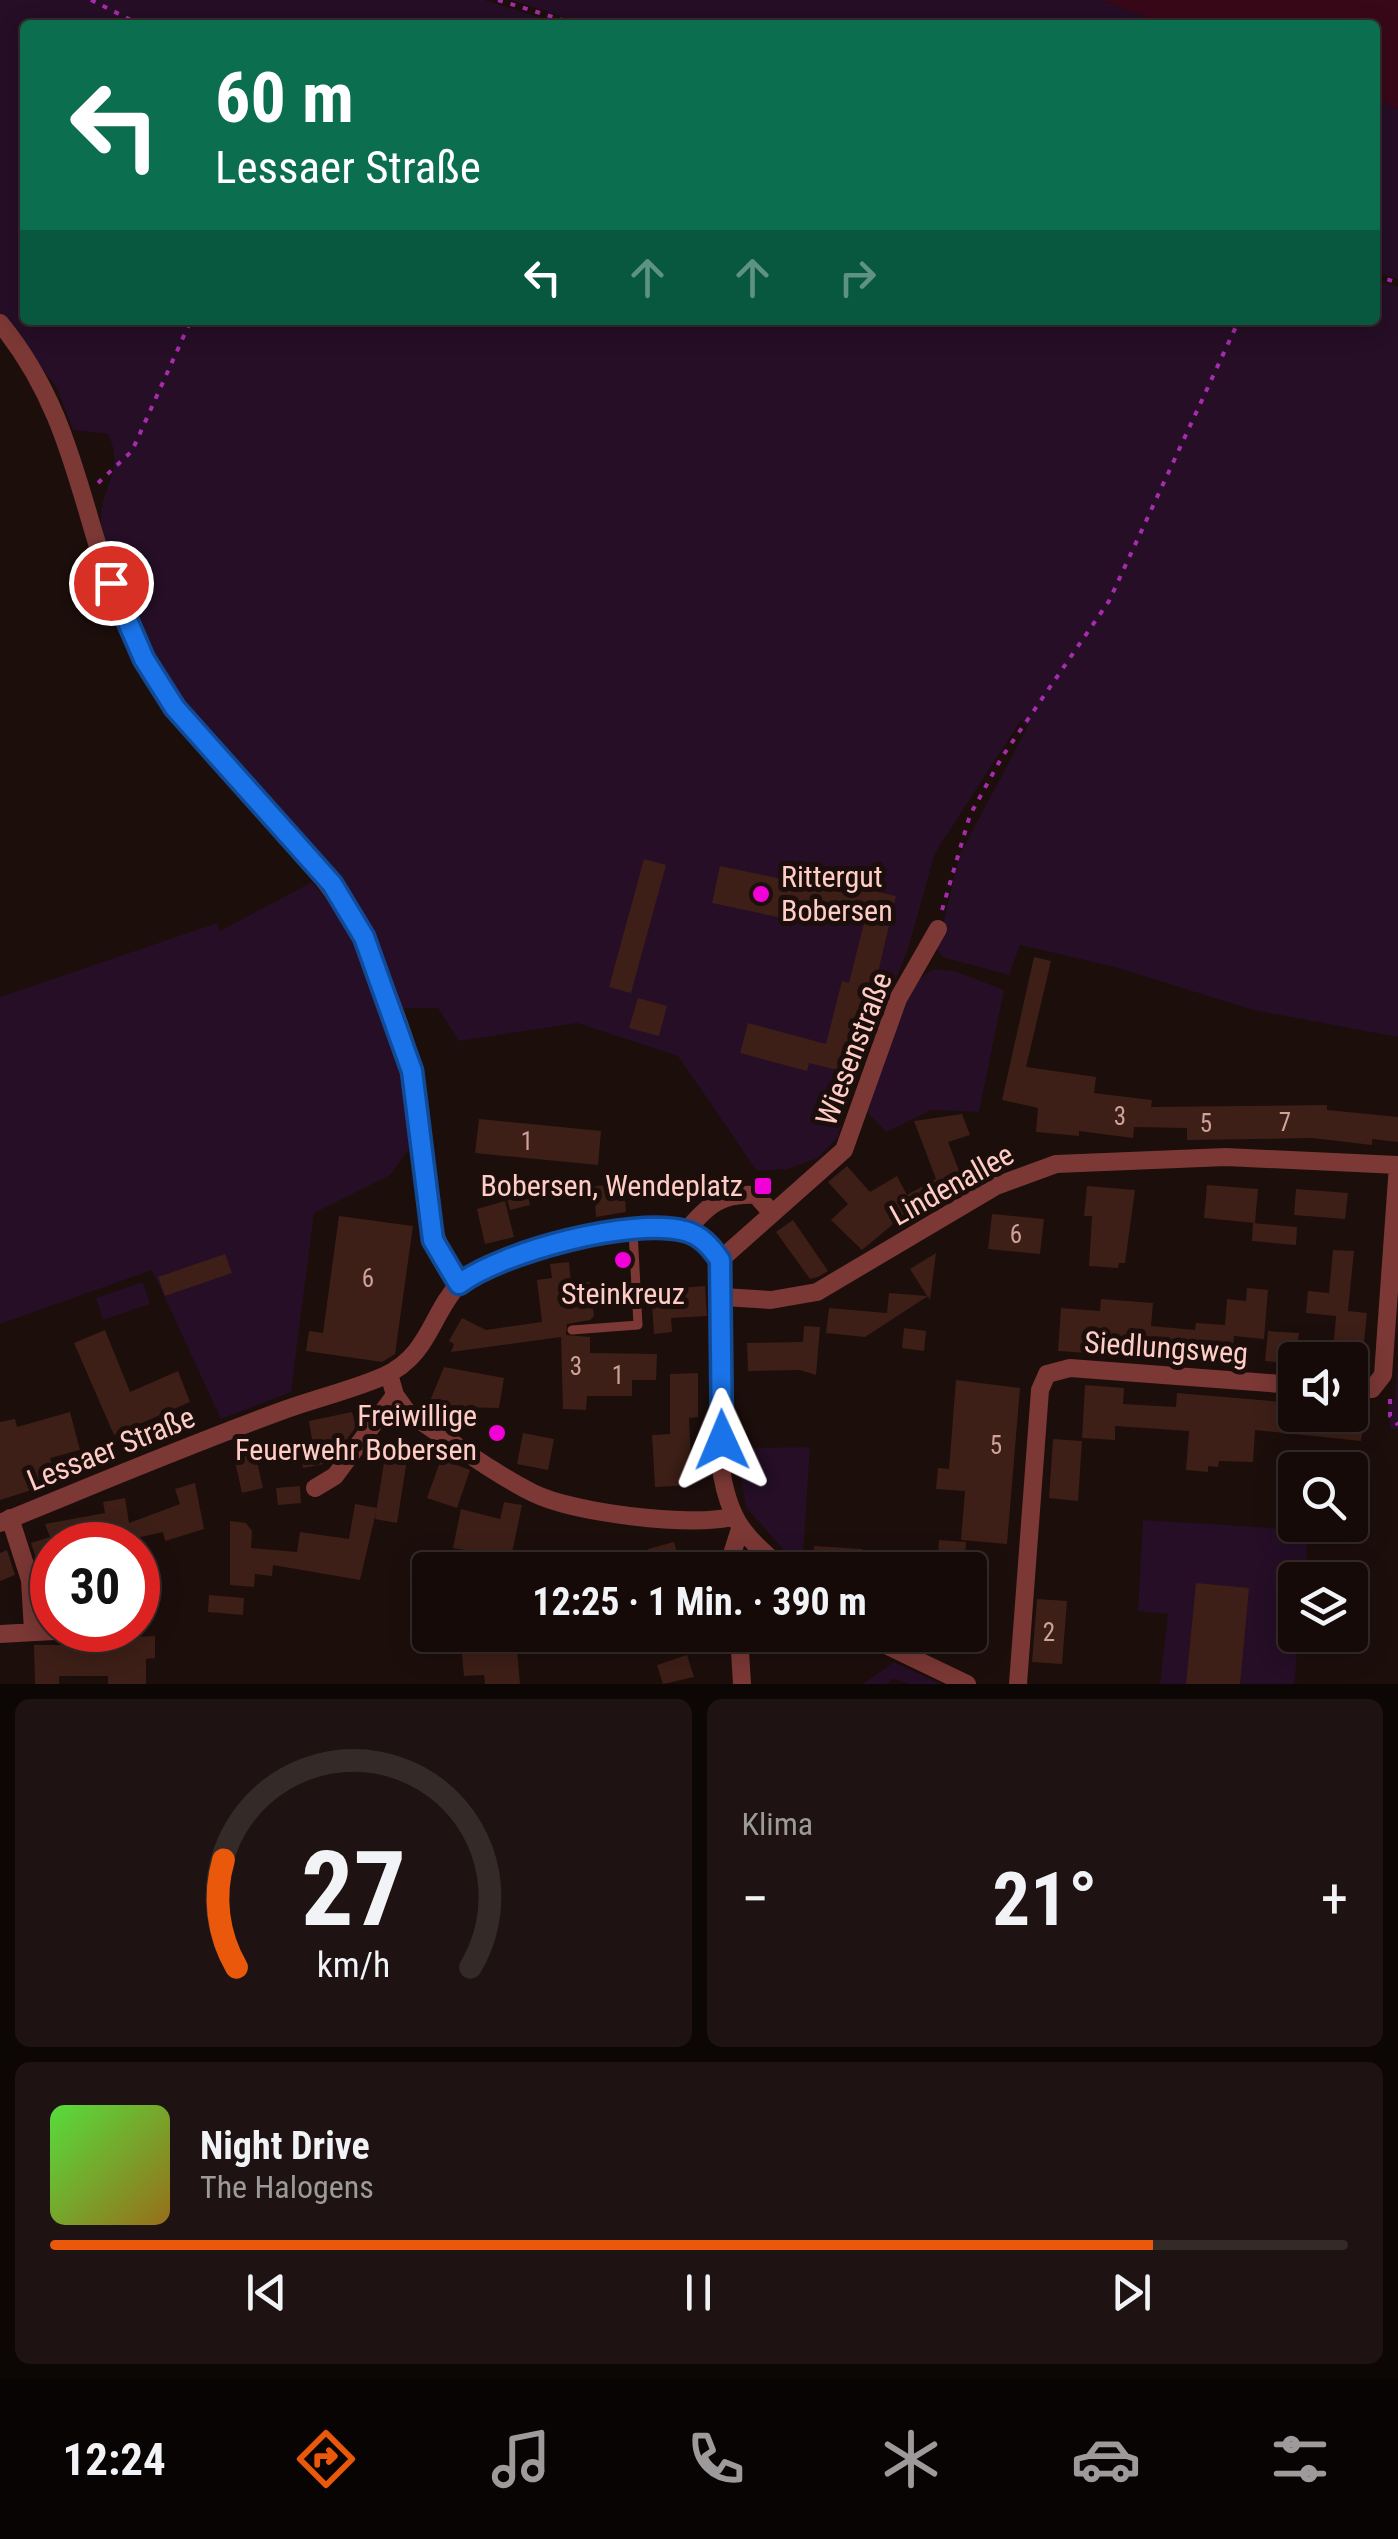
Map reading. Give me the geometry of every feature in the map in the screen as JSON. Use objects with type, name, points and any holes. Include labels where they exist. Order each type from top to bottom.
[{"type":"street","points":[[0,324],[46,390],[66,436],[99,553],[144,659],[206,748],[332,884],[364,937],[412,1071],[433,1240],[459,1284],[477,1270],[552,1244],[632,1231],[686,1231],[716,1254],[723,1297],[722,1475],[736,1523],[732,1552]]},
{"type":"street","name":"Wiesenstraße","points":[[716,1254],[844,1150],[898,1000],[938,929]]},
{"type":"street","name":"Lindenallee","points":[[723,1297],[772,1300],[817,1292],[996,1186],[1056,1164],[1226,1157],[1398,1166]]},
{"type":"street","points":[[1368,1390],[1379,1382],[1398,1166]]},
{"type":"street","points":[[686,1231],[715,1200],[734,1194],[756,1195],[771,1212]]},
{"type":"street","name":"Lessaer Straße","points":[[5,1520],[285,1410],[389,1374],[424,1344],[459,1284]]},
{"type":"street","name":"Siedlungsweg","points":[[1018,1684],[1040,1390],[1047,1374],[1070,1368],[1278,1384]]},
{"type":"street","points":[[389,1374],[395,1395],[408,1413],[533,1493],[658,1520],[736,1523],[766,1552]]},
{"type":"street","points":[[315,1488],[335,1476],[395,1395]]},
{"type":"street","points":[[5,1520],[30,1580]]},
{"type":"street","points":[[0,1634],[30,1631]]},
{"type":"street","points":[[739,1652],[742,1684]]},
{"type":"street","points":[[900,1652],[967,1684]]},
{"type":"lane","points":[[572,1330],[638,1325],[632,1231]]},
{"type":"path","points":[[91,0],[131,20]]},
{"type":"path","points":[[498,0],[563,20]]},
{"type":"path","points":[[84,495],[132,451],[189,325]]},
{"type":"path","points":[[938,929],[956,852],[970,815],[1002,757],[1109,602],[1236,325]]},
{"type":"path","points":[[1379,1382],[1391,1400],[1390,1416],[1398,1425]]},
{"type":"shaded area","points":[[0,0],[484,0],[549,20],[20,20],[20,325],[1380,325],[1380,281],[1398,287],[1398,1037],[1253,1010],[1115,967],[1020,945],[1009,975],[942,957],[937,949],[960,854],[1028,726],[1021,720],[935,853],[908,949],[848,1099],[838,1137],[818,1158],[787,1169],[757,1171],[678,1056],[577,1023],[459,1041],[438,1008],[399,1008],[355,920],[316,857],[199,730],[164,683],[126,608],[103,538],[102,508],[114,459],[108,434],[73,430],[57,388],[0,315]]},
{"type":"shaded area","points":[[510,0],[1101,0],[1154,20],[574,20]]},
{"type":"shaded area","points":[[1101,0],[1398,0],[1398,109],[1380,101],[1380,20],[1154,20]]},
{"type":"shaded area","points":[[1380,101],[1398,109],[1398,279],[1380,274]]},
{"type":"shaded area","points":[[312,882],[354,942],[383,1006],[401,1073],[412,1145],[390,1175],[314,1213],[291,1392],[221,1419],[152,1270],[0,1324],[0,997],[217,923],[220,931]]},
{"type":"shaded area","points":[[935,969],[955,971],[1004,990],[979,1112],[931,1110],[887,1132],[866,1111],[900,1010],[922,977]]},
{"type":"shaded area","points":[[143,1282],[150,1304],[103,1320],[96,1298]]},
{"type":"shaded area","points":[[1398,1360],[1398,1429],[1390,1429],[1388,1401],[1395,1400]]},
{"type":"shaded area","points":[[810,1447],[803,1552],[785,1552],[746,1507],[735,1448]]},
{"type":"shaded area","points":[[1143,1520],[1278,1528],[1278,1542],[1308,1542],[1306,1562],[1278,1562],[1278,1652],[1297,1652],[1294,1684],[1160,1684],[1168,1614],[1138,1611]]},
{"type":"shaded area","points":[[894,1662],[942,1684],[909,1684],[893,1679],[886,1684],[863,1684]]},
{"type":"building","points":[[644,859],[666,865],[631,993],[609,987]]},
{"type":"building","points":[[720,866],[829,889],[830,881],[896,896],[854,1074],[809,1063],[807,1071],[740,1053],[748,1023],[826,1044],[842,981],[849,983],[866,915],[806,900],[801,922],[712,903]]},
{"type":"building","points":[[1034,957],[1051,961],[1026,1067],[1096,1077],[1094,1093],[1152,1100],[1151,1107],[1327,1105],[1327,1110],[1398,1117],[1398,1142],[1372,1139],[1372,1145],[1312,1138],[1187,1140],[1187,1128],[1134,1127],[1133,1138],[1079,1131],[1079,1136],[1036,1132],[1038,1108],[1002,1100]]},
{"type":"building","points":[[638,998],[667,1006],[659,1036],[629,1028]]},
{"type":"building","points":[[962,1114],[970,1135],[948,1142],[966,1189],[909,1222],[904,1215],[862,1250],[831,1220],[848,1204],[828,1182],[847,1166],[870,1192],[897,1176],[907,1195],[936,1179],[914,1121]]},
{"type":"building","points":[[479,1119],[601,1131],[598,1165],[475,1153]]},
{"type":"building","points":[[525,1182],[530,1205],[510,1210],[504,1188]]},
{"type":"building","points":[[624,1184],[626,1212],[596,1217],[594,1186]]},
{"type":"building","points":[[1207,1185],[1258,1189],[1255,1223],[1204,1218]]},
{"type":"building","points":[[1087,1186],[1135,1190],[1125,1263],[1119,1263],[1118,1268],[1089,1266],[1092,1216],[1084,1216]]},
{"type":"building","points":[[1296,1189],[1348,1193],[1345,1219],[1294,1215]]},
{"type":"building","points":[[505,1201],[514,1237],[485,1244],[477,1209]]},
{"type":"building","points":[[992,1214],[1044,1219],[1040,1254],[988,1249]]},
{"type":"building","points":[[339,1216],[413,1226],[395,1354],[382,1362],[306,1351],[309,1331],[323,1333]]},
{"type":"building","points":[[793,1220],[828,1271],[818,1277],[810,1279],[776,1232]]},
{"type":"building","points":[[1253,1223],[1297,1227],[1296,1245],[1252,1241]]},
{"type":"building","points":[[1333,1250],[1354,1251],[1348,1311],[1367,1313],[1364,1342],[1334,1340],[1336,1316],[1306,1313],[1308,1291],[1329,1293]]},
{"type":"building","points":[[936,1253],[930,1300],[928,1296],[865,1337],[826,1333],[829,1308],[887,1313],[889,1293],[927,1296],[910,1269]]},
{"type":"building","points":[[225,1254],[232,1273],[165,1296],[158,1277]]},
{"type":"building","points":[[569,1262],[571,1283],[590,1282],[594,1316],[567,1324],[566,1335],[590,1337],[590,1353],[657,1354],[656,1380],[632,1380],[632,1396],[587,1396],[586,1410],[563,1409],[561,1337],[451,1352],[454,1344],[449,1341],[462,1318],[486,1330],[542,1322],[537,1280],[552,1278],[550,1264]]},
{"type":"building","points":[[705,1286],[707,1316],[671,1318],[672,1332],[654,1334],[651,1290]]},
{"type":"building","points":[[1247,1288],[1268,1290],[1264,1339],[1234,1336],[1232,1361],[1089,1344],[1088,1353],[1058,1351],[1061,1308],[1100,1311],[1101,1299],[1153,1303],[1151,1326],[1195,1330],[1196,1323],[1225,1325],[1227,1299],[1246,1301]]},
{"type":"building","points":[[804,1326],[820,1327],[816,1375],[800,1370],[748,1371],[747,1343],[803,1342]]},
{"type":"building","points":[[904,1328],[926,1331],[924,1351],[902,1348]]},
{"type":"building","points":[[105,1330],[130,1392],[178,1371],[190,1402],[114,1435],[74,1343]]},
{"type":"building","points":[[1268,1331],[1299,1333],[1298,1342],[1278,1342],[1278,1362],[1265,1361]]},
{"type":"building","points":[[444,1367],[504,1378],[499,1408],[458,1407],[457,1420],[427,1408]]},
{"type":"building","points":[[698,1373],[698,1417],[689,1418],[692,1485],[655,1487],[652,1435],[670,1434],[670,1374]]},
{"type":"building","points":[[956,1380],[1020,1388],[1007,1544],[961,1540],[965,1491],[936,1489],[938,1468],[949,1469]]},
{"type":"building","points":[[1085,1385],[1124,1388],[1123,1404],[1176,1407],[1177,1393],[1278,1402],[1278,1432],[1362,1432],[1361,1441],[1255,1430],[1253,1462],[1219,1461],[1218,1467],[1208,1466],[1208,1472],[1186,1470],[1189,1431],[1115,1426],[1115,1440],[1082,1438]]},
{"type":"building","points":[[70,1412],[80,1450],[50,1458],[55,1477],[33,1482],[35,1489],[0,1500],[0,1422],[15,1419],[17,1427]]},
{"type":"building","points":[[352,1412],[356,1427],[329,1463],[303,1468],[300,1447],[313,1445],[309,1421]]},
{"type":"building","points":[[523,1433],[554,1439],[548,1470],[517,1464]]},
{"type":"building","points":[[1053,1439],[1082,1441],[1078,1501],[1049,1498]]},
{"type":"building","points":[[387,1444],[409,1447],[397,1523],[375,1519]]},
{"type":"building","points":[[255,1453],[263,1488],[242,1493],[234,1457]]},
{"type":"building","points":[[441,1459],[470,1470],[457,1508],[427,1498]]},
{"type":"building","points":[[195,1483],[204,1529],[165,1541],[160,1522],[132,1522],[180,1504],[175,1489]]},
{"type":"building","points":[[300,1486],[301,1503],[278,1505],[276,1488]]},
{"type":"building","points":[[125,1498],[129,1522],[56,1522],[105,1513],[103,1502]]},
{"type":"building","points":[[504,1502],[522,1505],[512,1552],[453,1548],[461,1509],[500,1519]]},
{"type":"building","points":[[355,1504],[377,1508],[360,1580],[273,1565],[272,1576],[255,1574],[254,1587],[230,1585],[230,1521],[246,1523],[252,1531],[251,1548],[297,1552],[300,1532],[349,1539]]},
{"type":"building","points":[[939,1540],[966,1542],[965,1552],[938,1552]]},
{"type":"building","points":[[674,1542],[677,1552],[649,1552],[648,1549]]},
{"type":"building","points":[[814,1546],[862,1549],[862,1552],[814,1552]]},
{"type":"building","points":[[7,1550],[15,1575],[0,1581],[0,1553]]},
{"type":"building","points":[[1196,1583],[1249,1588],[1240,1684],[1186,1684]]},
{"type":"building","points":[[209,1595],[244,1598],[243,1615],[208,1612]]},
{"type":"building","points":[[1037,1599],[1067,1601],[1062,1664],[1032,1662]]},
{"type":"building","points":[[34,1652],[155,1652],[155,1658],[146,1659],[146,1684],[108,1684],[108,1676],[59,1676],[59,1684],[35,1684]]},
{"type":"building","points":[[462,1652],[517,1652],[520,1684],[485,1684],[484,1675],[464,1676]]},
{"type":"building","points":[[687,1655],[694,1677],[663,1684],[657,1665]]},
{"type":"place","name":"Rittergut Bobersen","points":[[761,894]]},
{"type":"place","name":"Bobersen, Wendeplatz","points":[[763,1186]]},
{"type":"place","name":"Steinkreuz","points":[[623,1260]]},
{"type":"place","name":"Freiwillige Feuerwehr Bobersen","points":[[497,1433]]},
{"type":"route","points":[[111,583],[144,659],[175,708],[206,748],[332,884],[364,937],[404,1037],[412,1071],[423,1186],[433,1240],[459,1284],[498,1261],[602,1234],[672,1230],[700,1238],[720,1260],[722,1440]]}]
